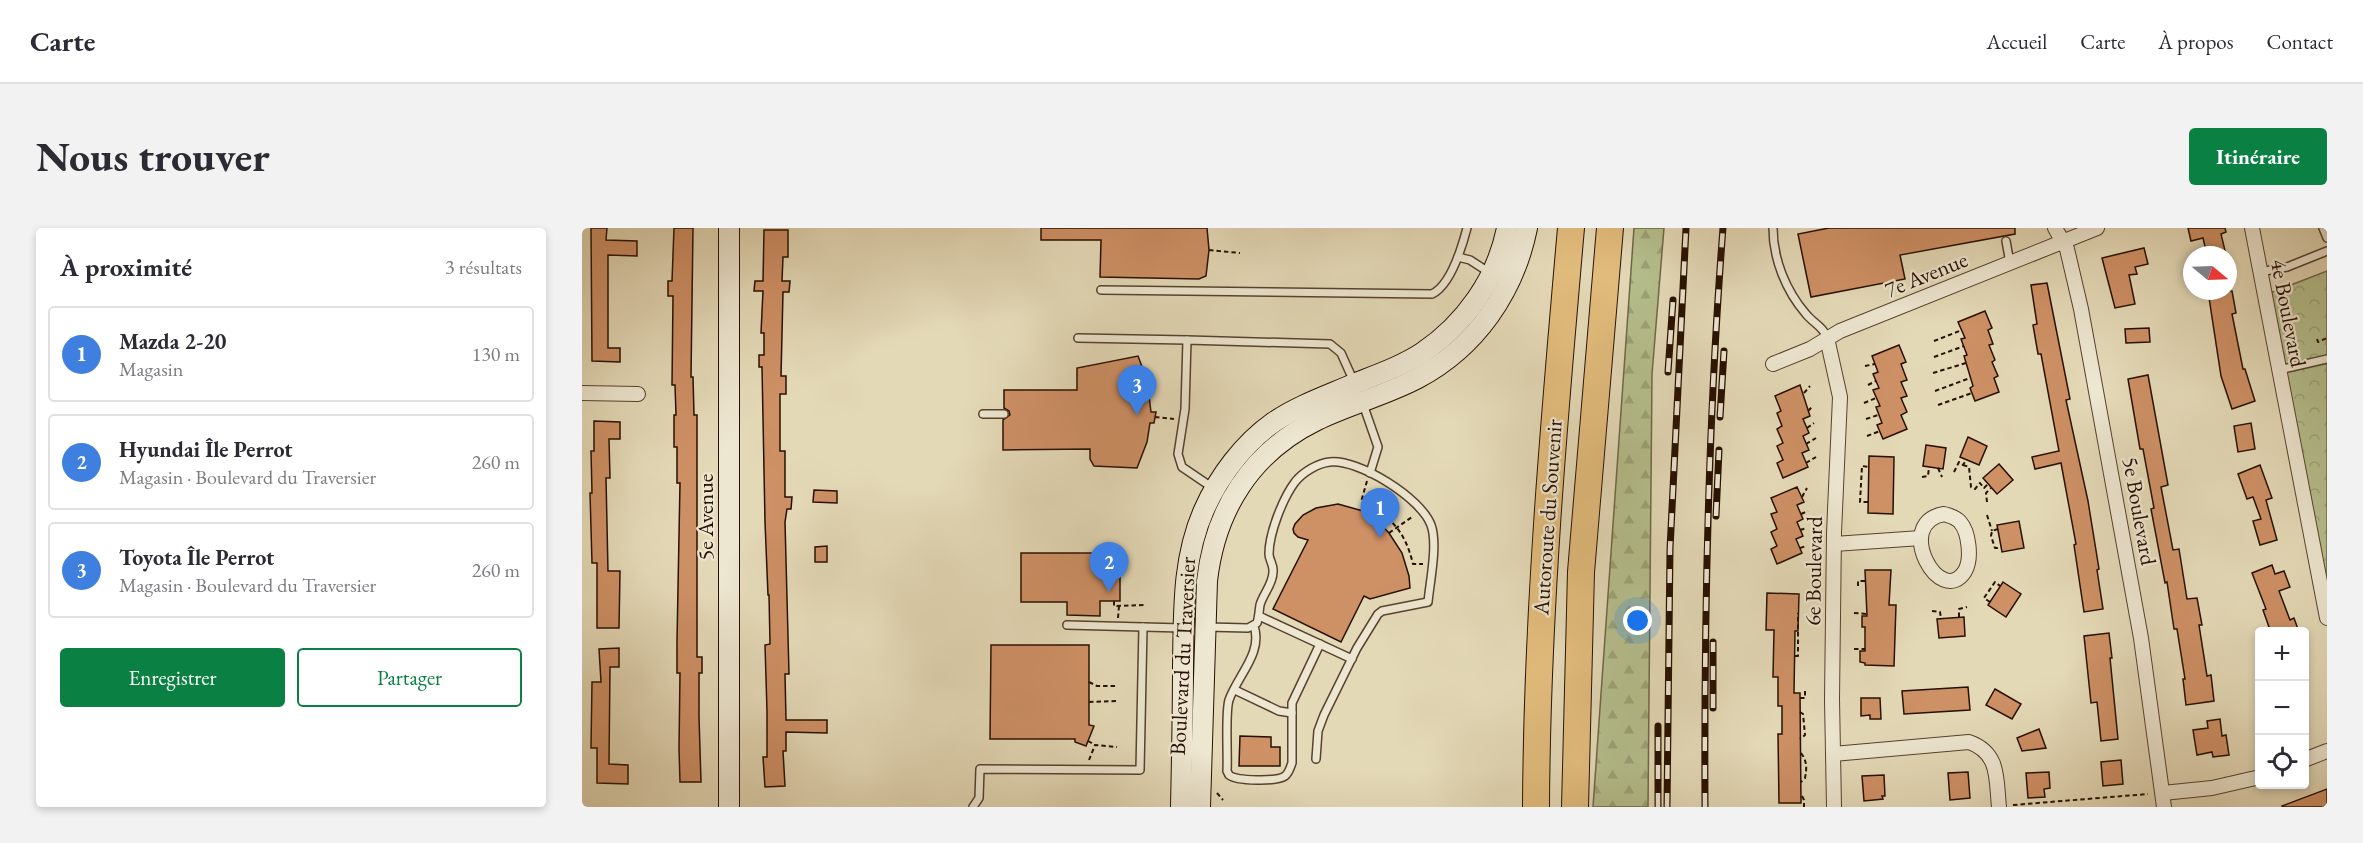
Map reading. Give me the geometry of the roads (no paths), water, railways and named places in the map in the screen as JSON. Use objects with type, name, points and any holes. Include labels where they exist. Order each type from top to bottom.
[{"type":"highway","name":"Autoroute du Souvenir","points":[[1536,807],[1538,651],[1571,228]]},
{"type":"highway","name":"Autoroute du Souvenir","points":[[1575,807],[1581,572],[1610,228]]},
{"type":"street","name":"5e Avenue","points":[[729,228],[729,807]]},
{"type":"street","name":"Boulevard du Traversier","points":[[1200,807],[1207,581],[1212,545],[1226,509],[1244,480],[1284,440],[1438,341],[1464,317],[1491,274],[1507,228]]},
{"type":"street","name":"Boulevard du Traversier","points":[[1181,807],[1185,587],[1191,550],[1204,510],[1215,489],[1246,447],[1274,422],[1299,408],[1358,393],[1405,385],[1434,369],[1462,348],[1505,292],[1520,258],[1527,228]]},
{"type":"street","name":"5e Boulevard","points":[[2055,228],[2069,257],[2081,309],[2138,615],[2164,800]]},
{"type":"street","name":"7e Avenue","points":[[1773,364],[1810,349],[1850,327],[2097,228]]},
{"type":"street","name":"4e Boulevard","points":[[2252,228],[2327,618]]},
{"type":"street","name":"6e Boulevard","points":[[1827,338],[1840,397],[1834,544],[1832,699],[1834,807]]},
{"type":"street","points":[[582,393],[638,394]]},
{"type":"street","points":[[1936,515],[1953,516],[1961,522],[1965,530],[1969,552],[1968,563],[1959,578],[1951,581],[1941,580],[1934,575],[1923,553],[1921,538],[1924,525],[1936,515]]},
{"type":"street","points":[[1834,544],[1921,538]]},
{"type":"street","points":[[1833,754],[1969,742],[1985,750],[1994,765],[1999,807]]},
{"type":"street","points":[[2309,758],[2327,752]]},
{"type":"street","points":[[2164,800],[2255,778]]},
{"type":"lane","points":[[1101,290],[1432,294],[1450,273],[1458,257],[1467,228]]},
{"type":"lane","points":[[1773,228],[1775,247],[1787,288],[1796,303],[1809,319],[1821,328],[1827,338]]},
{"type":"lane","points":[[2323,228],[2327,238]]},
{"type":"lane","points":[[2006,241],[2010,263]]},
{"type":"lane","points":[[2260,272],[2287,267],[2327,250]]},
{"type":"lane","points":[[1458,257],[1470,260],[1491,274]]},
{"type":"lane","points":[[1078,338],[1330,344],[1341,353],[1378,447],[1370,473]]},
{"type":"lane","points":[[1187,340],[1185,409],[1178,454],[1179,462],[1182,467],[1215,489]]},
{"type":"lane","points":[[2279,370],[2327,359]]},
{"type":"lane","points":[[983,414],[1004,414]]},
{"type":"lane","points":[[1316,759],[1318,731],[1352,659],[1382,611],[1428,602],[1433,539],[1432,528],[1423,511],[1404,495],[1370,473],[1348,463],[1328,462],[1309,470],[1295,482],[1287,494],[1276,523],[1269,552],[1273,572],[1271,582],[1254,626],[1257,641],[1229,701],[1227,771],[1232,778],[1241,780],[1284,777],[1292,764],[1292,703],[1320,644]]},
{"type":"lane","points":[[1259,616],[1352,659]]},
{"type":"lane","points":[[1067,626],[1184,628]]},
{"type":"lane","points":[[1204,627],[1254,626]]},
{"type":"lane","points":[[973,807],[979,798],[980,770],[1140,770],[1143,627]]},
{"type":"lane","points":[[1235,690],[1279,711],[1292,713]]},
{"type":"railway","points":[[1667,807],[1670,549],[1686,228]]},
{"type":"railway","points":[[1705,807],[1708,518],[1723,228]]},
{"type":"railway","points":[[1668,372],[1673,300]]},
{"type":"railway","points":[[1720,417],[1724,351]]},
{"type":"railway","points":[[1716,516],[1719,450]]},
{"type":"railway","points":[[1713,642],[1713,708]]},
{"type":"railway","points":[[1658,726],[1658,807]]},
{"type":"place","name":"Toyota Île Perrot","points":[[1137,415]]},
{"type":"place","name":"Mazda 2-20","points":[[1380,538]]},
{"type":"place","name":"Hyundai Île Perrot","points":[[1109,592]]}]
